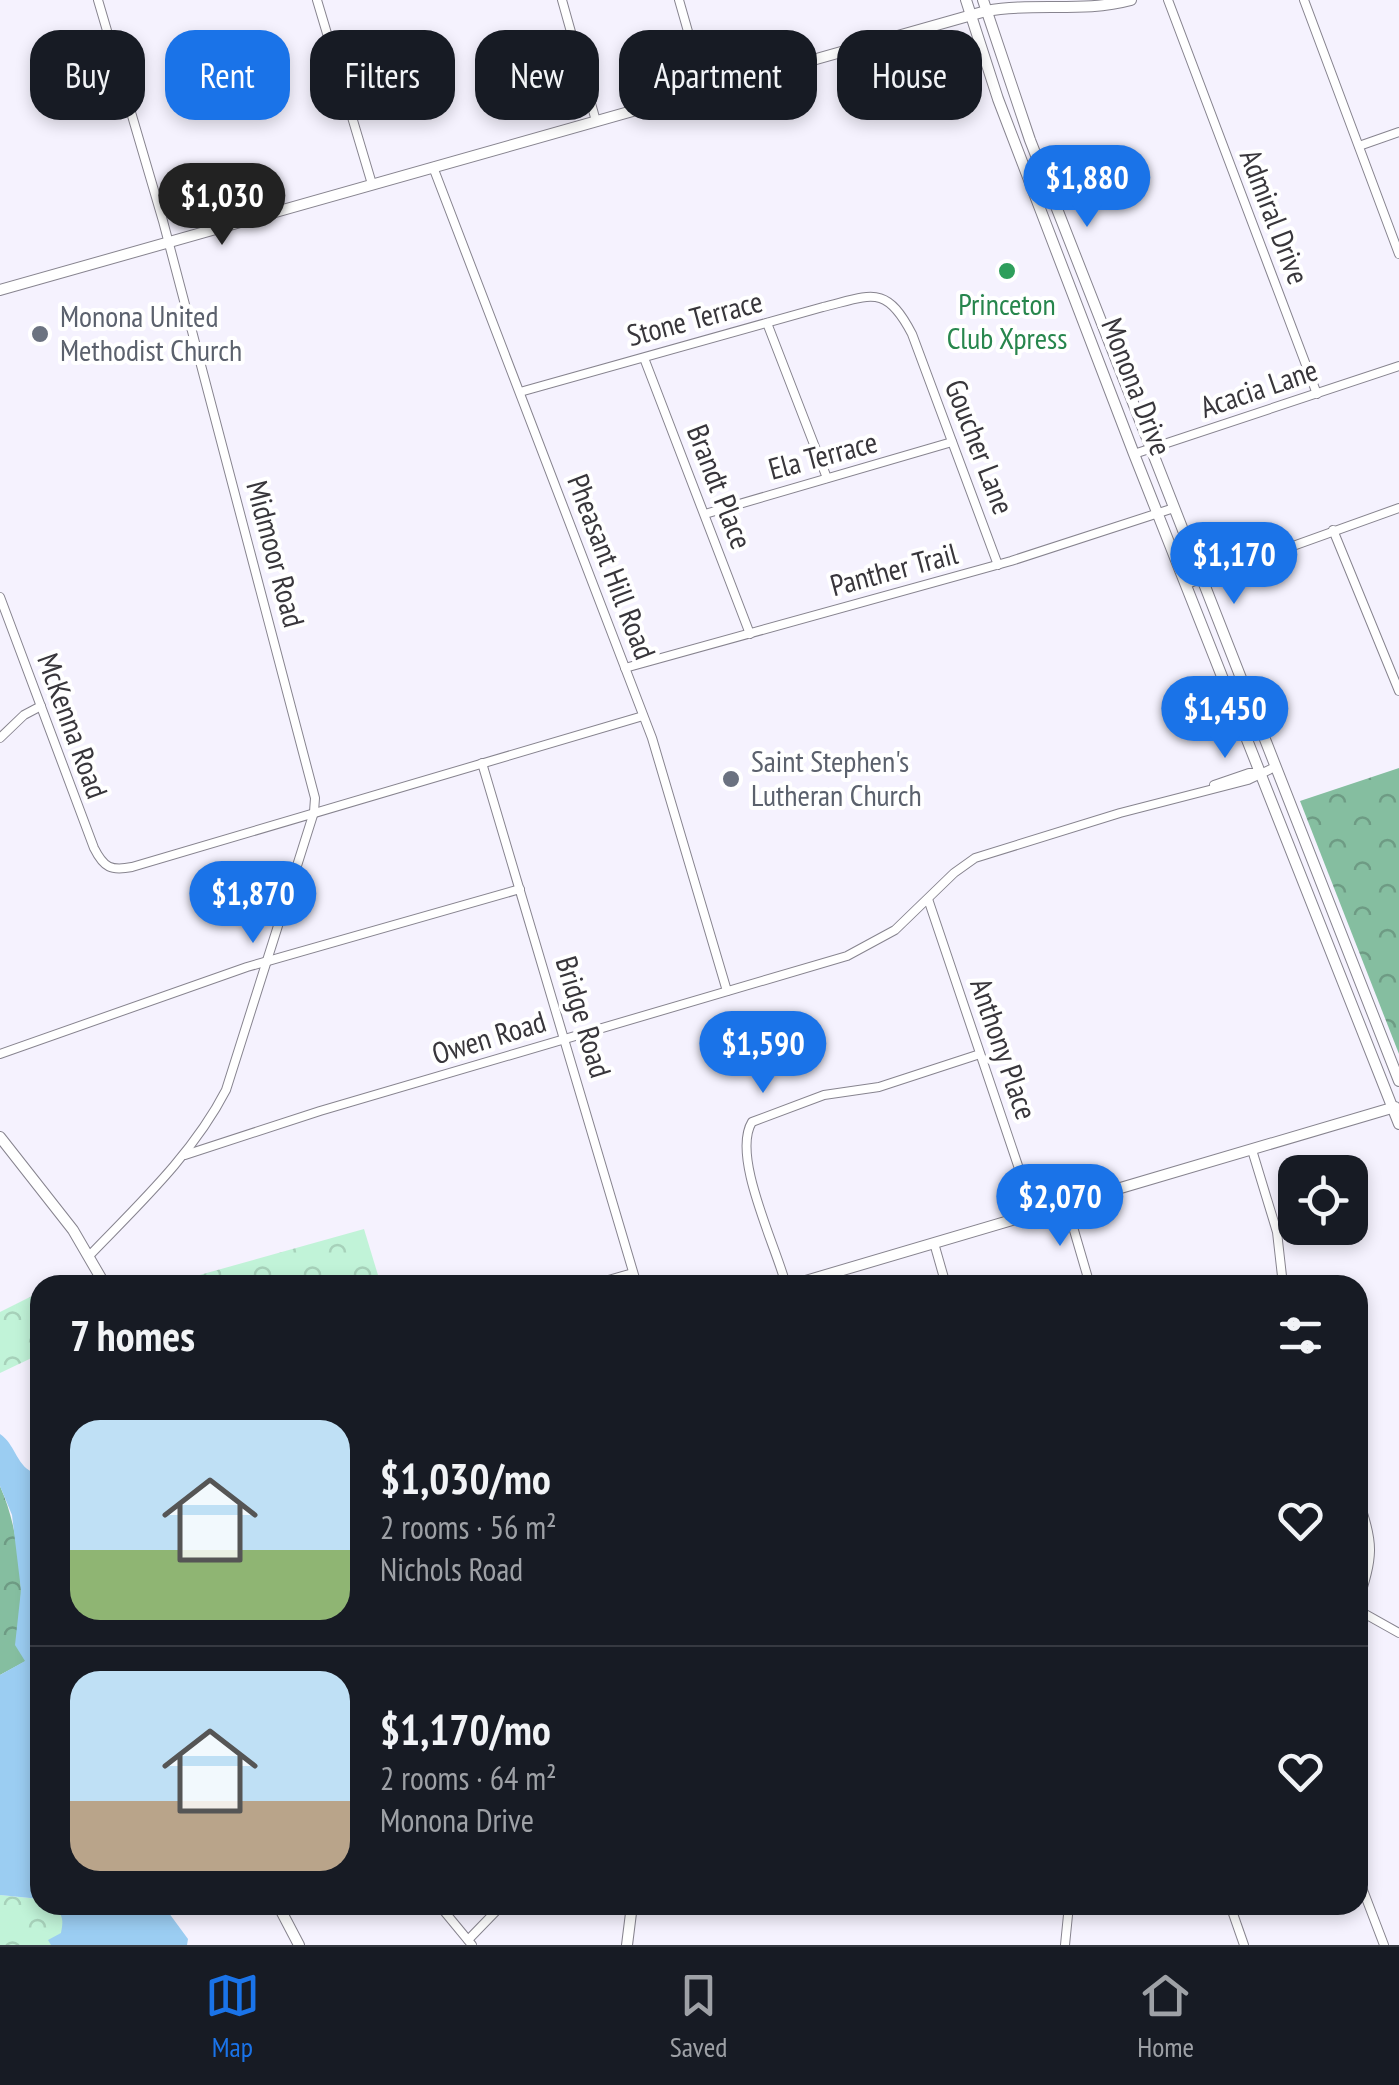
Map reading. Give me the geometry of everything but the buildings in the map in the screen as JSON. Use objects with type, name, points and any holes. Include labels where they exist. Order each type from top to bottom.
[{"type":"street","name":"Midmoor Road","points":[[98,0],[168,241],[311,781],[314,812],[226,1090],[213,1116],[180,1157]]},
{"type":"street","points":[[317,0],[372,184]]},
{"type":"street","points":[[562,0],[596,121]]},
{"type":"street","points":[[679,0],[688,30]]},
{"type":"street","name":"Monona Drive","points":[[966,0],[998,99],[1134,454],[1396,1107],[1399,1124]]},
{"type":"street","points":[[817,59],[971,16],[984,6],[1104,7],[1131,0]]},
{"type":"street","name":"Admiral Drive","points":[[1168,0],[1316,394]]},
{"type":"street","points":[[1304,0],[1399,254]]},
{"type":"street","name":"Monona Drive","points":[[984,6],[1034,150],[1399,1081]]},
{"type":"street","points":[[0,290],[619,115]]},
{"type":"street","points":[[1359,146],[1399,132]]},
{"type":"street","name":"Pheasant Hill Road","points":[[433,166],[644,716],[726,991]]},
{"type":"street","name":"Stone Terrace","points":[[520,392],[861,298],[884,298]]},
{"type":"street","name":"Goucher Lane","points":[[884,298],[898,307],[912,334],[998,565]]},
{"type":"street","points":[[767,323],[827,478]]},
{"type":"street","name":"Brandt Place","points":[[644,358],[750,634]]},
{"type":"street","name":"Acacia Lane","points":[[1134,454],[1399,366]]},
{"type":"street","name":"Ela Terrace","points":[[705,514],[952,442]]},
{"type":"street","name":"Panther Trail","points":[[625,668],[998,565],[1174,508]]},
{"type":"street","points":[[1187,584],[1399,508]]},
{"type":"street","points":[[1333,530],[1399,692]]},
{"type":"street","name":"McKenna Road","points":[[0,597],[94,848],[107,867],[132,867],[314,812]]},
{"type":"street","points":[[0,738],[41,706]]},
{"type":"street","points":[[314,812],[644,716]]},
{"type":"street","name":"Bridge Road","points":[[482,763],[633,1273]]},
{"type":"street","name":"Owen Road","points":[[89,1256],[180,1157],[866,948],[895,930],[975,858],[1275,767]]},
{"type":"street","points":[[0,1054],[266,962],[520,888]]},
{"type":"street","name":"Anthony Place","points":[[928,899],[1034,1213]]},
{"type":"street","points":[[786,1275],[746,1154],[746,1131],[752,1122],[817,1097],[879,1087],[980,1054]]},
{"type":"street","points":[[823,1275],[1396,1107]]},
{"type":"street","name":"Midmoor Road","points":[[210,1146],[213,1116]]},
{"type":"street","points":[[0,1136],[100,1275]]},
{"type":"street","points":[[1252,1150],[1277,1232],[1283,1275]]},
{"type":"street","points":[[1066,1203],[1087,1275]]},
{"type":"street","points":[[934,1242],[943,1275]]},
{"type":"street","points":[[626,1275],[633,1273]]},
{"type":"street","points":[[1368,1531],[1368,1570]]},
{"type":"street","points":[[1368,1613],[1399,1632]]},
{"type":"street","points":[[1368,1903],[1384,1945]]},
{"type":"street","points":[[283,1915],[299,1945]]},
{"type":"street","points":[[448,1915],[470,1943],[494,1915]]},
{"type":"street","points":[[626,1945],[630,1915]]},
{"type":"street","points":[[1065,1945],[1068,1915]]},
{"type":"street","points":[[1234,1915],[1244,1945]]},
{"type":"green space","points":[[1399,768],[1399,1054],[1300,801]]},
{"type":"green space","points":[[364,1229],[378,1275],[200,1275]]},
{"type":"green space","points":[[30,1297],[30,1359],[0,1373],[0,1312]]},
{"type":"green space","points":[[0,1486],[18,1552],[18,1637],[26,1661],[0,1675]]},
{"type":"green space","points":[[0,1895],[30,1898],[30,1915],[61,1915],[90,1945],[0,1945]]},
{"type":"water","points":[[0,1434],[30,1470],[30,1898],[0,1895],[0,1675],[25,1661],[15,1645],[21,1590],[12,1515],[0,1486]]},
{"type":"water","points":[[60,1915],[170,1915],[188,1939],[187,1945],[51,1945],[48,1940],[61,1933]]},
{"type":"place","name":"Princeton Club Xpress","points":[[1007,271]]},
{"type":"place","name":"Monona United Methodist Church","points":[[40,334]]},
{"type":"place","name":"Saint Stephen's Lutheran Church","points":[[731,779]]}]
